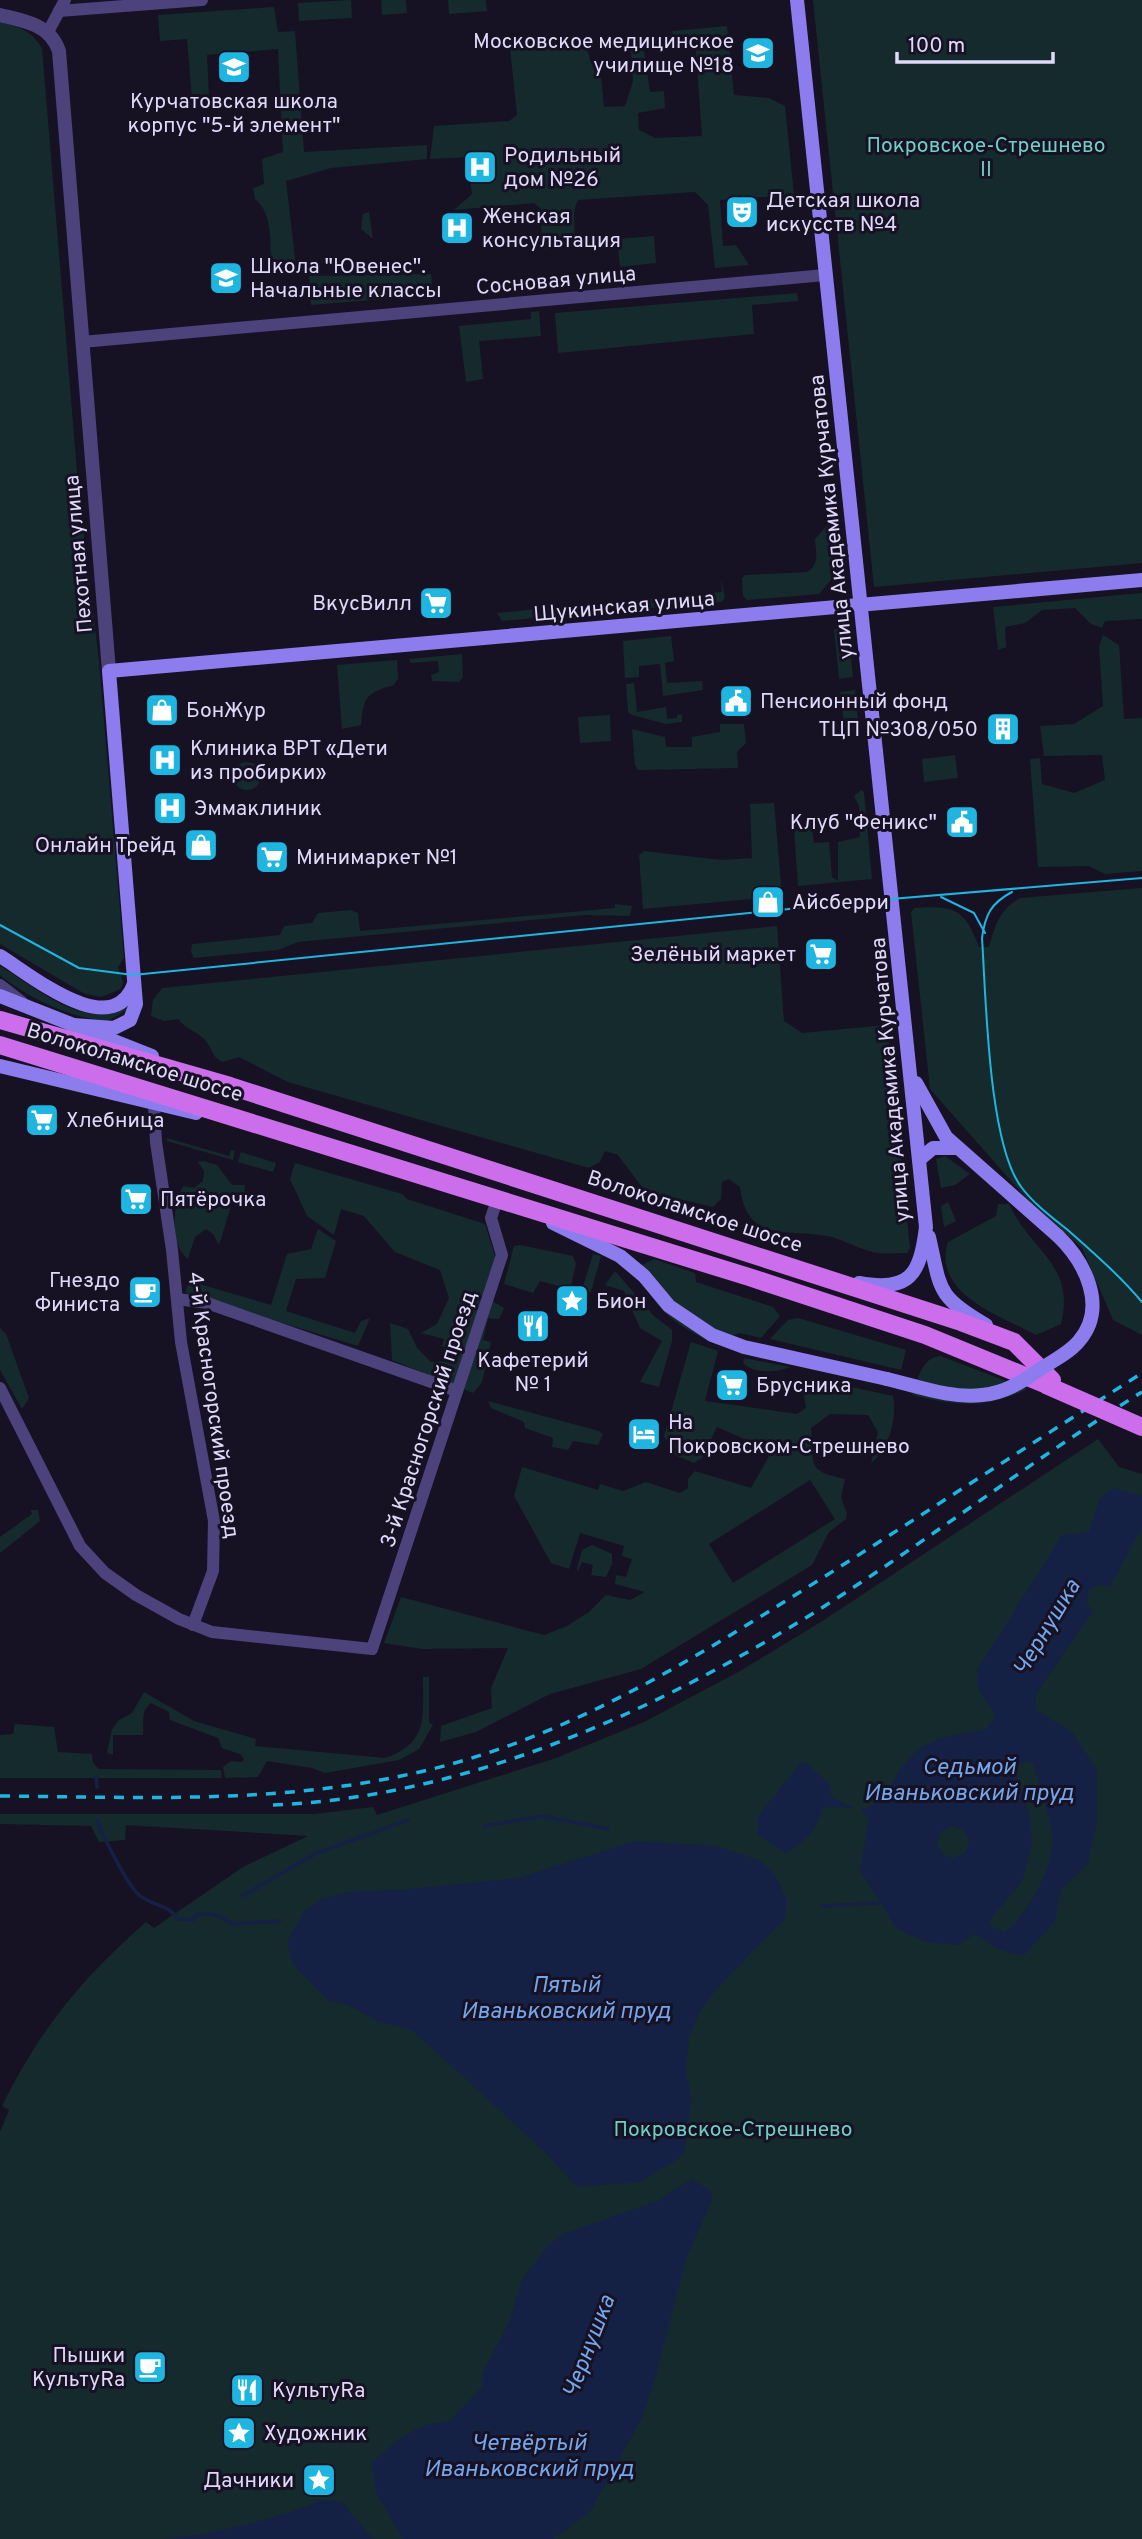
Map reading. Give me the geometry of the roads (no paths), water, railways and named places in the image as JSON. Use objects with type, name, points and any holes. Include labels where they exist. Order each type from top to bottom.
[{"type":"main road","name":"улица Академика Курчатова","points":[[797,0],[926,1227],[920,1264],[912,1275],[901,1283],[871,1285],[830,1277]]},
{"type":"main road","name":"Щукинская улица","points":[[109,671],[1142,580]]},
{"type":"main road","name":"Пехотная улица","points":[[73,1025],[114,1028],[130,1020],[135,1013],[109,671]]},
{"type":"main road","points":[[0,956],[90,1008],[116,1006],[125,1000],[134,983]]},
{"type":"main road","name":"Волоколамское шоссе","points":[[0,996],[215,1081]]},
{"type":"main road","name":"Волоколамское шоссе","points":[[0,1020],[215,1081],[830,1277],[1014,1342],[1049,1382],[1142,1427]]},
{"type":"main road","name":"Волоколамское шоссе","points":[[0,1045],[925,1335],[1142,1420]]},
{"type":"main road","name":"Волоколамское шоссе","points":[[0,1067],[155,1105],[256,1124]]},
{"type":"main road","points":[[500,1201],[597,1243],[620,1256],[686,1319],[712,1335],[744,1347],[942,1391],[968,1396],[997,1393],[1023,1381],[1072,1348],[1087,1327],[1091,1312],[1090,1284],[1076,1256],[1058,1237],[957,1148],[933,1119],[911,1072]]},
{"type":"main road","points":[[920,1159],[933,1148],[957,1148]]},
{"type":"main road","points":[[926,1227],[937,1278],[945,1297],[956,1307],[1014,1342]]},
{"type":"street","points":[[0,15],[46,30],[62,6],[202,0]]},
{"type":"street","name":"Пехотная улица","points":[[46,30],[59,51],[109,671]]},
{"type":"street","name":"Сосновая улица","points":[[82,342],[825,275]]},
{"type":"street","points":[[0,985],[30,1008]]},
{"type":"street","name":"4-й Красногорский проезд","points":[[155,1105],[156,1142],[172,1250],[181,1342],[214,1521],[213,1571],[193,1625]]},
{"type":"street","name":"3-й Красногорский проезд","points":[[193,1625],[234,1636],[372,1649],[502,1255],[491,1218],[500,1201]]},
{"type":"street","points":[[177,1299],[207,1303],[457,1391]]},
{"type":"street","points":[[0,1388],[72,1534],[91,1560],[136,1595],[193,1625]]},
{"type":"water","name":"Седьмой Иваньковский пруд","points":[[1113,1488],[1142,1496],[1142,1527],[1110,1587],[1101,1584],[1089,1590],[1087,1604],[1093,1611],[1036,1694],[1036,1710],[1072,1732],[1097,1770],[1097,1823],[1088,1863],[1061,1890],[1055,1921],[1023,1956],[999,1949],[975,1934],[958,1945],[926,1942],[896,1928],[860,1870],[869,1818],[861,1810],[885,1793],[909,1758],[917,1751],[941,1739],[985,1730],[995,1717],[978,1687],[977,1670],[1062,1535],[1089,1532],[1100,1498]],"holes":[[[1033,1763],[1049,1819],[1051,1849],[1049,1862],[1031,1902],[1005,1932],[992,1927],[990,1920],[1023,1880],[1032,1842],[1030,1816],[1017,1778],[1018,1765]],[[952,1826],[964,1830],[969,1842],[965,1853],[954,1858],[942,1854],[937,1843],[941,1831]]]},
{"type":"water","points":[[805,1762],[832,1786],[830,1793],[833,1798],[855,1808],[823,1807],[809,1834],[798,1846],[785,1853],[757,1834],[758,1816],[800,1764]]},
{"type":"water","name":"Пятый Иваньковский пруд","points":[[635,1841],[718,1846],[761,1861],[775,1875],[788,1902],[784,1920],[718,1987],[699,2013],[689,2037],[686,2072],[692,2099],[684,2155],[641,2182],[577,2187],[544,2151],[412,2030],[379,2022],[348,2005],[328,2000],[293,1964],[287,1942],[305,1910],[320,1900],[346,1892],[410,1889],[518,1878]]},
{"type":"water","name":"Четвёртый Иваньковский пруд","points":[[691,2179],[710,2190],[713,2198],[686,2259],[656,2376],[642,2418],[590,2512],[553,2539],[403,2539],[376,2493],[371,2463],[397,2441],[416,2430],[426,2425],[448,2422],[482,2387],[482,2374],[509,2322],[522,2280],[549,2244],[566,2233],[657,2201]]},
{"type":"water","points":[[322,2500],[341,2501],[373,2539],[160,2539],[242,2526]]},
{"type":"waterway","points":[[96,1777],[97,1787]]},
{"type":"waterway","points":[[484,1826],[542,1816],[608,1829]]},
{"type":"waterway","points":[[97,1820],[132,1887],[142,1897],[169,1910],[178,1919],[193,1920],[196,1915],[211,1914],[232,1924],[280,1921]]},
{"type":"waterway","points":[[242,1896],[317,1853],[408,1820]]},
{"type":"waterway","points":[[821,1906],[879,1903]]},
{"type":"tram line","points":[[0,925],[79,968],[133,975],[879,900],[1142,878]]},
{"type":"tram line","points":[[1012,892],[990,911],[982,938],[987,1031],[995,1105],[1002,1139],[1011,1167],[1022,1188],[1044,1211],[1098,1257],[1142,1302]]},
{"type":"tram line","points":[[941,897],[974,913],[985,933]]},
{"type":"railway","points":[[0,1796],[201,1797],[301,1791],[401,1776],[459,1762],[514,1744],[619,1698],[719,1642],[1142,1373]]},
{"type":"railway","points":[[273,1805],[345,1799],[415,1786],[554,1744],[621,1716],[750,1651],[812,1614],[1142,1392]]},
{"type":"place","name":"Московское медицинское училище №18","points":[[758,53]]},
{"type":"place","name":"Курчатовская школа корпус \"5-й элемент\"","points":[[234,67]]},
{"type":"place","name":"Родильный дом №26","points":[[480,167]]},
{"type":"place","name":"Детская школа искусств №4","points":[[742,212]]},
{"type":"place","name":"Женская консультация","points":[[457,228]]},
{"type":"place","name":"Школа \"Ювенес\". Начальные классы","points":[[226,278]]},
{"type":"place","name":"ВкусВилл","points":[[436,603]]},
{"type":"place","name":"Пенсионный фонд","points":[[736,701]]},
{"type":"place","name":"БонЖур","points":[[162,710]]},
{"type":"place","name":"ТЦП №308/050","points":[[1003,729]]},
{"type":"place","name":"Клиника ВРТ «Дети из пробирки»","points":[[165,760]]},
{"type":"place","name":"Эммаклиник","points":[[170,808]]},
{"type":"place","name":"Клуб \"Феникс\"","points":[[962,822]]},
{"type":"place","name":"Онлайн Трейд","points":[[201,845]]},
{"type":"place","name":"Минимаркет №1","points":[[272,857]]},
{"type":"place","name":"Айсберри","points":[[768,902]]},
{"type":"place","name":"Зелёный маркет","points":[[821,954]]},
{"type":"place","name":"Хлебница","points":[[42,1120]]},
{"type":"place","name":"Пятёрочка","points":[[136,1199]]},
{"type":"place","name":"Гнездо Финиста","points":[[145,1292]]},
{"type":"place","name":"Бион","points":[[572,1301]]},
{"type":"place","name":"Кафетерий № 1","points":[[533,1326]]},
{"type":"place","name":"Брусника","points":[[732,1385]]},
{"type":"place","name":"На Покровском-Стрешнево","points":[[644,1434]]},
{"type":"place","name":"Пышки КультуRa","points":[[150,2367]]},
{"type":"place","name":"КультуRа","points":[[247,2390]]},
{"type":"place","name":"Художник","points":[[239,2433]]},
{"type":"place","name":"Дачники","points":[[319,2480]]},
{"type":"park label","name":"Покровское-Стрешнево II","points":[[986,157]]},
{"type":"park label","name":"Покровское-Стрешнево","points":[[733,2129]]},
{"type":"water label","name":"Чернушка","points":[[1046,1627]]},
{"type":"water label","name":"Чернушка","points":[[588,2346]]}]
